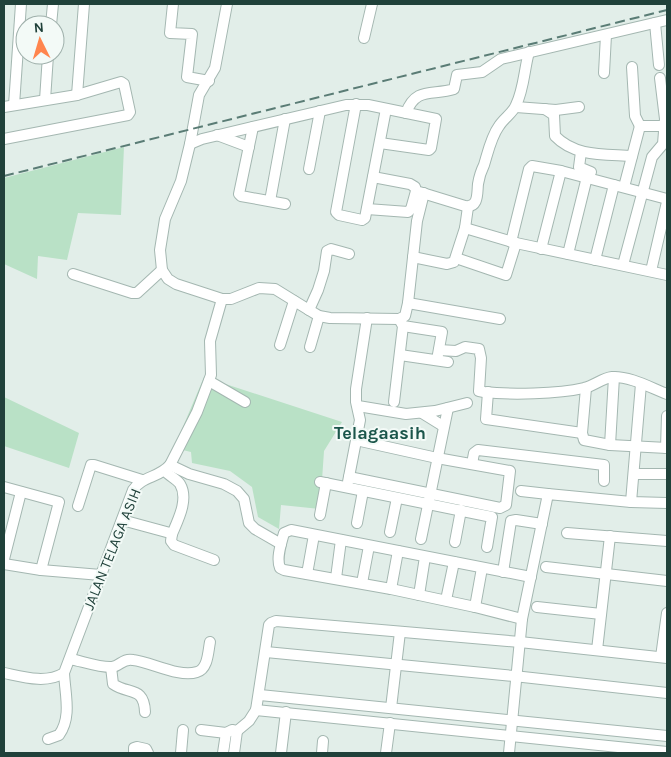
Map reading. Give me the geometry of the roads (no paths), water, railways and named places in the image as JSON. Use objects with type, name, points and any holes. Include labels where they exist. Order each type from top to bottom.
[{"type":"street","points":[[4,139],[128,115],[130,113],[124,84],[121,82],[77,95],[9,106],[22,4]]},
{"type":"street","points":[[77,95],[84,4]]},
{"type":"street","points":[[173,4],[170,33],[192,34],[187,76],[209,81]]},
{"type":"street","points":[[227,4],[215,68],[199,95],[182,181],[165,219],[160,250],[162,270],[168,279],[176,284],[190,290],[222,298],[231,299],[253,290],[274,289],[319,316],[330,318],[367,318],[401,322],[442,332],[438,355]]},
{"type":"street","points":[[364,38],[372,4]]},
{"type":"street","points":[[406,113],[412,101],[420,94],[454,89],[457,75],[482,72],[501,59],[667,20]]},
{"type":"street","points":[[655,23],[659,65]]},
{"type":"street","points":[[604,73],[606,34]]},
{"type":"street","points":[[373,177],[410,184],[420,192],[468,206],[474,204],[478,197],[478,185],[495,132],[502,121],[516,107],[524,81],[529,52]]},
{"type":"street","points":[[45,100],[47,65]]},
{"type":"street","points":[[595,260],[632,156],[640,126],[635,116],[632,67]]},
{"type":"street","points":[[622,265],[652,156],[663,153],[665,126],[660,78]]},
{"type":"street","points":[[190,144],[202,139],[253,126],[356,104],[436,119],[430,149],[423,151],[380,143]]},
{"type":"street","points":[[356,104],[336,212],[339,215],[363,220],[367,209],[386,109]]},
{"type":"street","points":[[516,107],[545,110],[579,107]]},
{"type":"street","points":[[545,110],[554,115],[555,136],[581,152],[632,156]]},
{"type":"street","points":[[309,169],[320,111]]},
{"type":"street","points":[[270,201],[285,119]]},
{"type":"street","points":[[253,126],[239,194],[241,196],[285,204]]},
{"type":"street","points":[[640,126],[665,126]]},
{"type":"street","points":[[216,135],[249,147]]},
{"type":"street","points":[[581,152],[580,169],[667,200],[650,271]]},
{"type":"street","points":[[456,258],[506,275],[529,168],[534,166],[621,184]]},
{"type":"street","points":[[541,248],[561,171]]},
{"type":"street","points":[[568,254],[587,178]]},
{"type":"street","points":[[367,209],[408,212],[412,209],[420,192]]},
{"type":"street","points":[[394,402],[400,355],[401,322],[405,316],[408,304],[420,192]]},
{"type":"street","points":[[413,257],[447,264],[454,262],[465,228],[468,206]]},
{"type":"street","points":[[465,228],[513,242],[667,275]]},
{"type":"street","points":[[309,310],[324,272],[327,251],[331,248],[349,254]]},
{"type":"street","points":[[73,274],[132,294],[141,290],[162,270]]},
{"type":"street","points":[[168,468],[197,412],[211,375],[210,341],[222,298]]},
{"type":"street","points":[[280,345],[294,301]]},
{"type":"street","points":[[408,304],[500,319]]},
{"type":"street","points":[[310,347],[319,316]]},
{"type":"street","points":[[348,482],[360,420],[356,389],[367,318]]},
{"type":"street","points":[[400,355],[438,355],[466,347],[479,349],[481,358],[479,391],[564,391],[586,388],[614,377],[641,384],[667,394]]},
{"type":"street","points":[[438,355],[448,362]]},
{"type":"street","points":[[610,445],[614,377]]},
{"type":"street","points":[[209,381],[244,402]]},
{"type":"street","points":[[631,502],[641,384]]},
{"type":"street","points":[[586,388],[582,433],[585,441],[610,445],[667,448],[667,416]]},
{"type":"street","points":[[488,392],[486,419],[582,433]]},
{"type":"street","points":[[358,406],[399,414],[422,413],[466,403]]},
{"type":"street","points":[[421,539],[448,408]]},
{"type":"street","points":[[422,413],[443,426]]},
{"type":"street","points":[[356,440],[437,458],[510,471]]},
{"type":"street","points":[[472,464],[474,453],[478,450],[515,453],[604,465],[604,481]]},
{"type":"street","points":[[348,482],[363,491],[396,498],[429,499],[502,507],[506,505],[510,471],[515,453]]},
{"type":"street","points":[[78,506],[91,466],[94,465],[142,480]]},
{"type":"street","points":[[168,468],[180,484],[183,494],[182,508],[170,541],[174,545],[214,560]]},
{"type":"street","points":[[168,468],[224,484],[237,491],[244,499],[249,523],[255,529],[281,544]]},
{"type":"street","name":"JALAN TELAGA ASIH","points":[[64,673],[133,490],[138,482],[168,468]]},
{"type":"street","points":[[634,474],[667,474]]},
{"type":"street","points":[[320,515],[323,483],[348,482],[429,499],[461,510],[492,517],[487,547]]},
{"type":"street","points":[[4,487],[60,503],[41,570]]},
{"type":"street","points":[[357,523],[363,491]]},
{"type":"street","points":[[521,491],[631,502],[667,503]]},
{"type":"street","points":[[4,559],[21,492]]},
{"type":"street","points":[[510,753],[522,619],[548,494]]},
{"type":"street","points":[[390,532],[396,498]]},
{"type":"street","points":[[455,542],[461,510]]},
{"type":"street","points":[[503,572],[512,521],[515,519],[542,524]]},
{"type":"street","points":[[122,520],[172,534]]},
{"type":"street","points":[[522,619],[446,600],[280,568],[278,562],[281,544],[284,533],[291,530],[531,578]]},
{"type":"street","points":[[567,532],[667,541]]},
{"type":"street","points":[[307,574],[314,535]]},
{"type":"street","points":[[597,650],[610,536]]},
{"type":"street","points":[[336,578],[341,540]]},
{"type":"street","points":[[362,583],[369,546]]},
{"type":"street","points":[[392,589],[398,551]]},
{"type":"street","points":[[419,595],[426,557]]},
{"type":"street","points":[[446,600],[454,562]]},
{"type":"street","points":[[4,564],[41,570],[101,575]]},
{"type":"street","points":[[546,567],[667,580]]},
{"type":"street","points":[[475,607],[482,568]]},
{"type":"street","points":[[537,607],[601,614]]},
{"type":"street","points":[[234,753],[237,731],[249,721],[256,710],[260,695],[270,625],[276,621],[520,642],[664,658],[667,618]]},
{"type":"street","points":[[391,708],[400,632]]},
{"type":"street","points":[[70,659],[111,667],[128,659],[174,671],[197,672],[205,666],[210,642]]},
{"type":"street","points":[[266,652],[517,676],[667,693]]},
{"type":"street","points":[[111,667],[112,684],[139,695],[144,701],[145,712]]},
{"type":"street","points":[[4,673],[47,679],[58,677],[64,673]]},
{"type":"street","points":[[48,739],[59,736],[65,722],[64,673]]},
{"type":"street","points":[[260,695],[667,736]]},
{"type":"street","points":[[256,710],[667,752]]},
{"type":"street","points":[[281,753],[286,712]]},
{"type":"street","points":[[386,753],[390,723]]},
{"type":"street","points":[[181,753],[183,730]]},
{"type":"street","points":[[201,730],[226,734],[232,730],[237,731]]},
{"type":"street","points":[[223,753],[226,734]]},
{"type":"street","points":[[322,753],[324,741]]},
{"type":"street","points":[[134,753],[136,747],[146,749],[148,753]]},
{"type":"railway","points":[[4,176],[667,10]]},
{"type":"district","name":"Telagaasih","points":[[380,433]]}]
